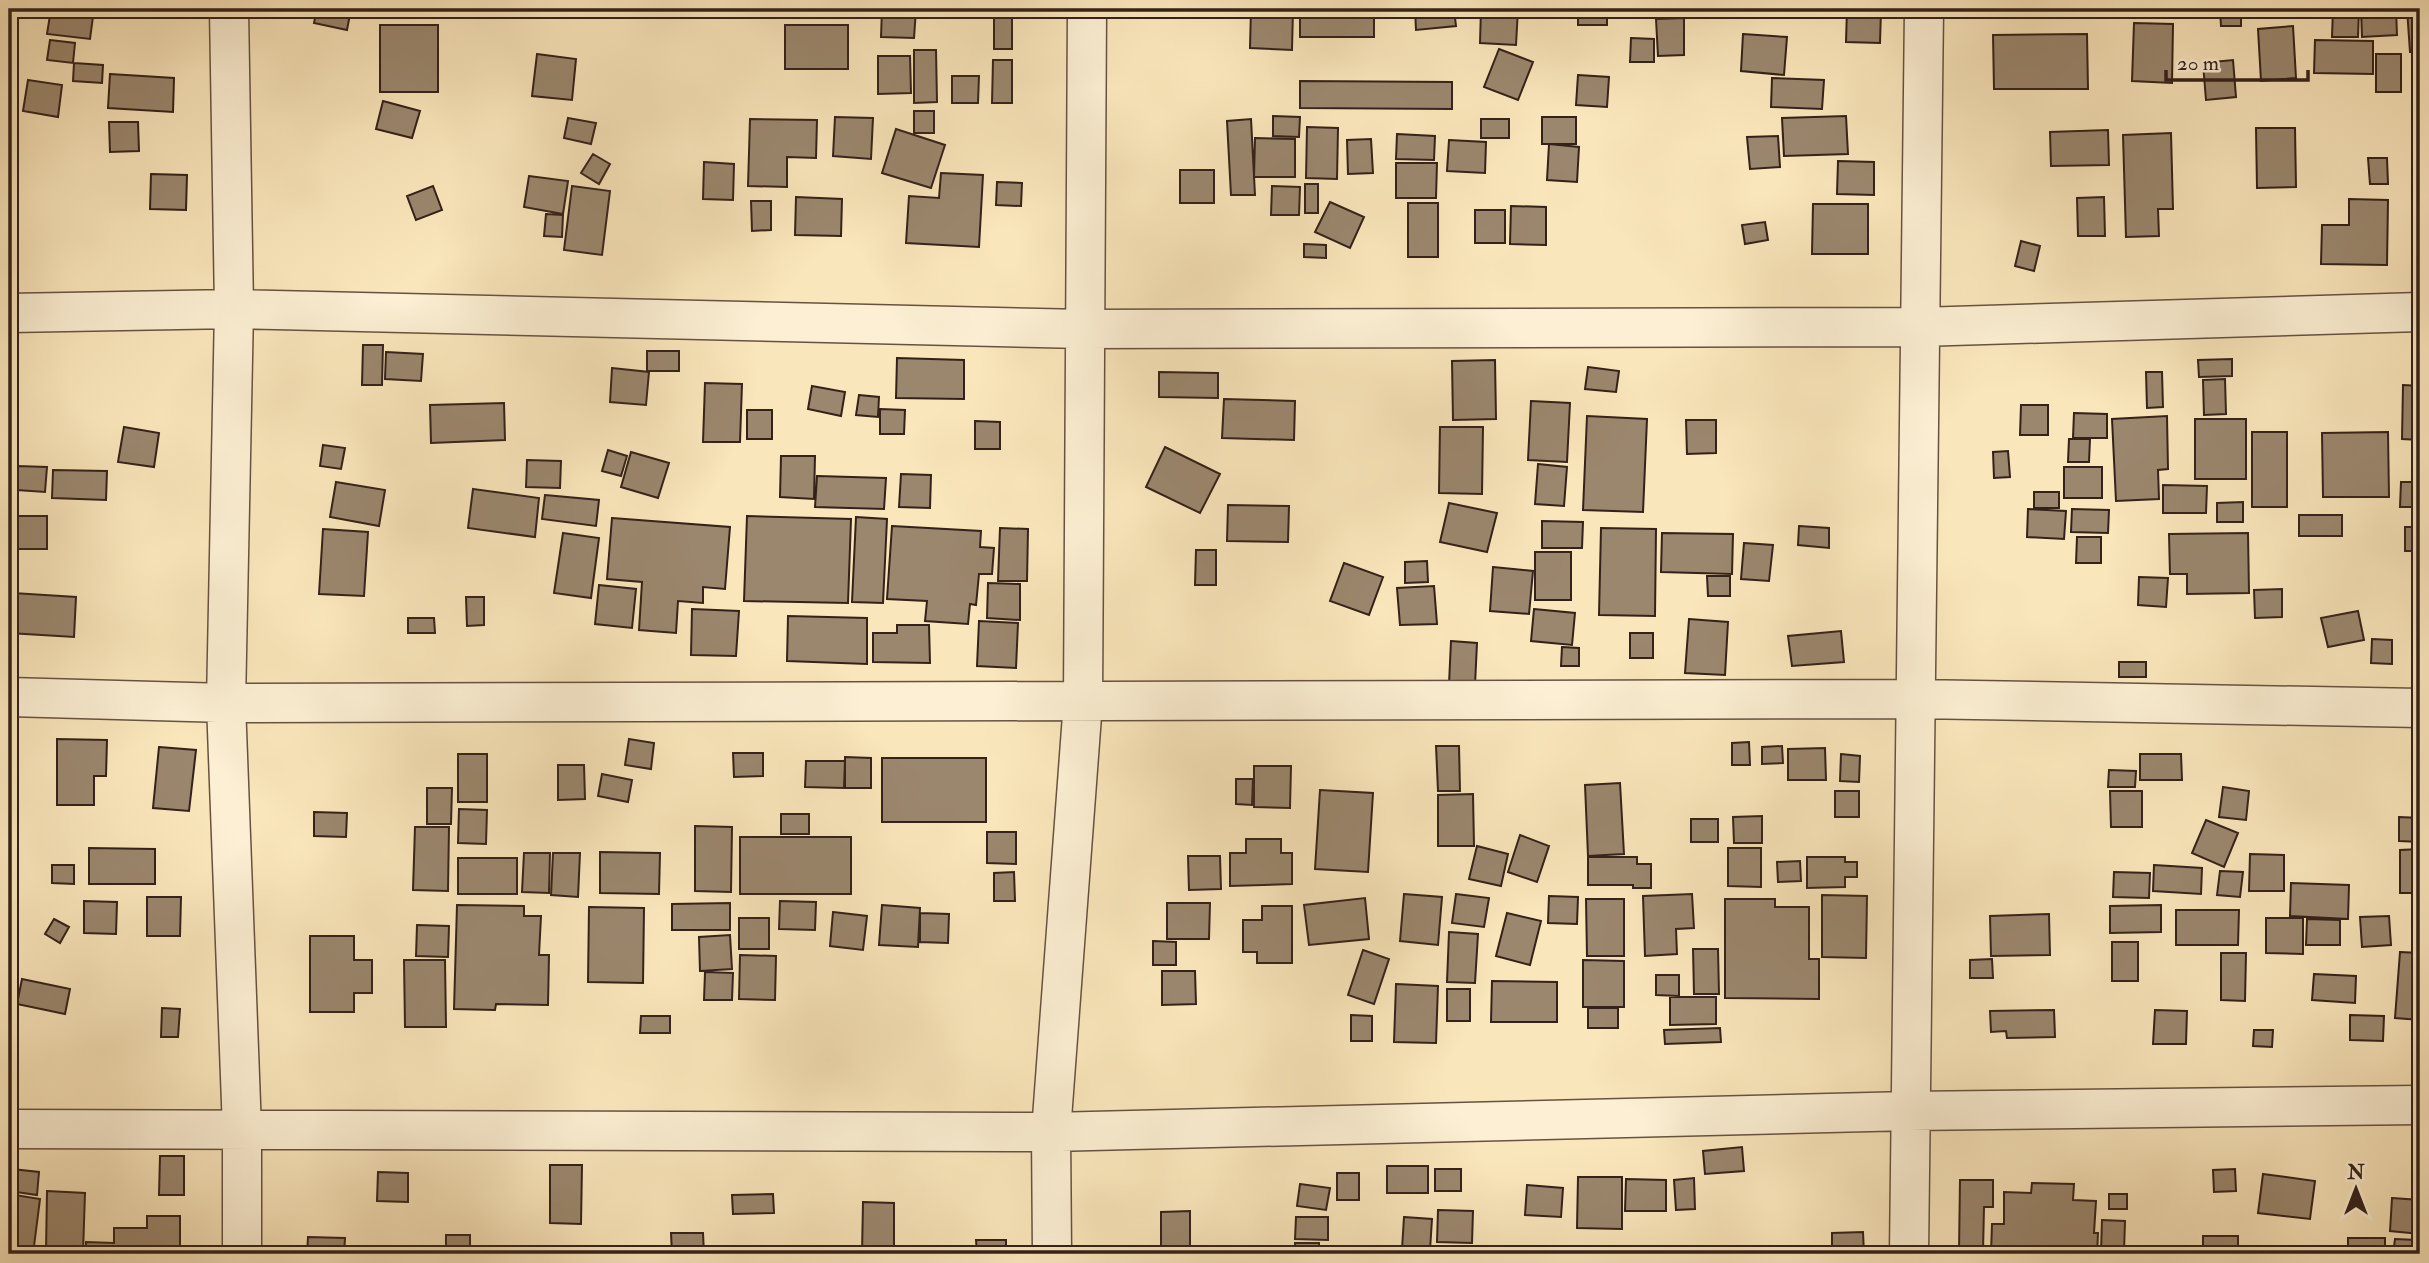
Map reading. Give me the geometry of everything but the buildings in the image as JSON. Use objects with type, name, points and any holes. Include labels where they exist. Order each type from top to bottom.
[{"type":"street","points":[[229,9],[234,309],[226,702],[242,1130],[242,1254]]},
{"type":"street","points":[[1052,1254],[1051,1132],[1083,702],[1083,329],[1087,9]]},
{"type":"street","points":[[1909,1254],[1924,9]]},
{"type":"street","points":[[9,313],[234,309],[1083,329],[1919,327],[2420,312]]},
{"type":"street","points":[[9,697],[226,702],[1915,699],[2420,709]]},
{"type":"street","points":[[9,1129],[1051,1132],[1910,1111],[2420,1105]]}]
